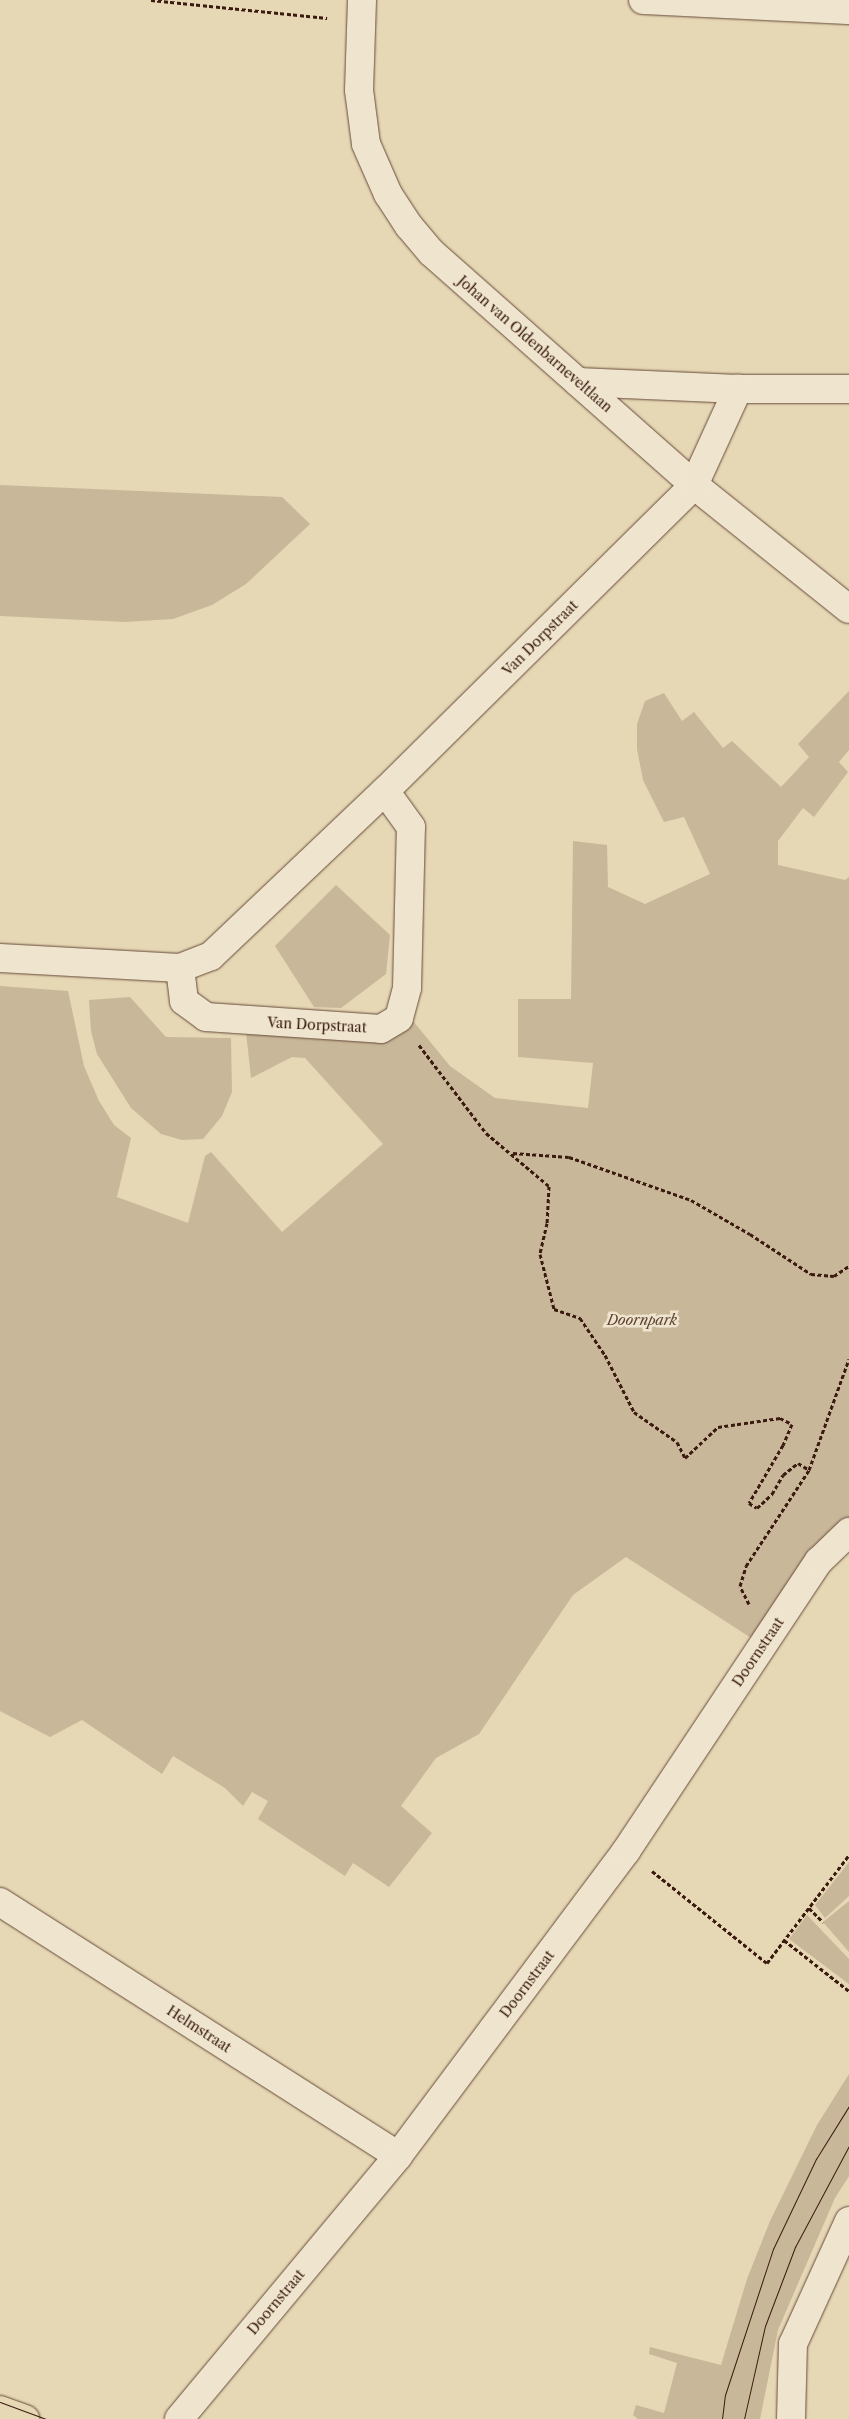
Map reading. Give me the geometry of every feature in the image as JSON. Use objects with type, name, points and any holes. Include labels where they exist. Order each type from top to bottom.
[{"type":"main road","points":[[0,2410],[24,2419]]},
{"type":"street","points":[[642,0],[849,10]]},
{"type":"street","name":"Johan van Oldenbarneveltlaan","points":[[361,11],[359,90],[366,144],[388,194],[432,254],[694,485],[849,609]]},
{"type":"street","points":[[578,382],[738,389],[849,389]]},
{"type":"street","points":[[694,485],[738,389]]},
{"type":"street","name":"Van Dorpstraat","points":[[0,958],[180,968],[211,956],[231,940],[385,791],[694,485]]},
{"type":"street","name":"Van Dorpstraat","points":[[180,968],[184,1001],[206,1017],[381,1029],[399,1018],[407,988],[411,827],[385,791]]},
{"type":"street","name":"Doornstraat","points":[[180,2419],[398,2156],[626,1851],[819,1561],[847,1536]]},
{"type":"street","name":"Helmstraat","points":[[0,1902],[398,2156]]},
{"type":"street","points":[[791,2419],[793,2344],[849,2221]]},
{"type":"path","points":[[151,0],[361,11]]},
{"type":"path","points":[[416,1041],[486,1133],[549,1186],[547,1223],[540,1254],[554,1309],[580,1318],[605,1355],[634,1412],[677,1442],[685,1458],[718,1427],[780,1418],[792,1424],[783,1445],[749,1503],[757,1508],[772,1494],[783,1475],[798,1463],[809,1470]]},
{"type":"path","points":[[512,1153],[568,1156],[691,1200],[750,1234],[811,1274],[834,1276],[849,1266]]},
{"type":"path","points":[[772,1630],[754,1616],[740,1586],[746,1566],[809,1470],[849,1359]]},
{"type":"path","points":[[626,1851],[767,1963],[849,1855]]},
{"type":"path","points":[[809,1908],[824,1922]]},
{"type":"path","points":[[784,1940],[849,1991]]},
{"type":"green space","points":[[0,485],[282,497],[310,524],[246,584],[212,605],[173,619],[125,622],[0,616]]},
{"type":"green space","name":"Doornpark","points":[[849,691],[849,750],[839,762],[848,772],[814,817],[803,808],[778,841],[778,865],[845,880],[849,877],[849,1531],[762,1645],[626,1557],[573,1595],[479,1734],[436,1758],[401,1806],[432,1833],[389,1887],[353,1863],[345,1876],[258,1819],[268,1801],[252,1792],[243,1806],[225,1788],[173,1756],[162,1774],[82,1720],[50,1737],[0,1711],[0,986],[68,991],[84,1066],[99,1101],[114,1125],[131,1138],[117,1197],[188,1223],[205,1156],[211,1152],[282,1232],[383,1144],[305,1058],[292,1057],[251,1078],[245,1023],[380,1033],[404,1010],[450,1066],[495,1098],[588,1108],[593,1063],[518,1057],[518,999],[571,999],[573,841],[607,845],[608,887],[645,904],[710,874],[684,817],[664,822],[643,780],[637,749],[637,724],[645,701],[664,693],[682,721],[694,712],[723,748],[732,741],[781,787],[809,757],[798,744]]},
{"type":"green space","points":[[336,885],[390,935],[386,974],[341,1008],[314,1007],[275,946]]},
{"type":"green space","points":[[130,997],[166,1037],[231,1038],[232,1092],[222,1116],[203,1139],[182,1140],[161,1134],[131,1108],[97,1054],[91,1031],[89,1000]]},
{"type":"green space","points":[[849,1862],[849,1896],[825,1918],[815,1905]]},
{"type":"green space","points":[[849,1901],[849,1952],[823,1922]]},
{"type":"green space","points":[[807,1915],[849,1959],[849,1984],[789,1939]]},
{"type":"green space","points":[[849,2074],[849,2176],[835,2198],[778,2330],[760,2419],[638,2419],[633,2415],[636,2405],[664,2413],[677,2363],[649,2354],[650,2347],[721,2365],[747,2279],[770,2221],[817,2125]]},
{"type":"tram line","points":[[722,2419],[725,2395],[773,2249],[816,2159],[849,2106]]},
{"type":"tram line","points":[[744,2419],[765,2326],[795,2247],[849,2146]]},
{"type":"tram line","points":[[0,2402],[46,2419]]}]
